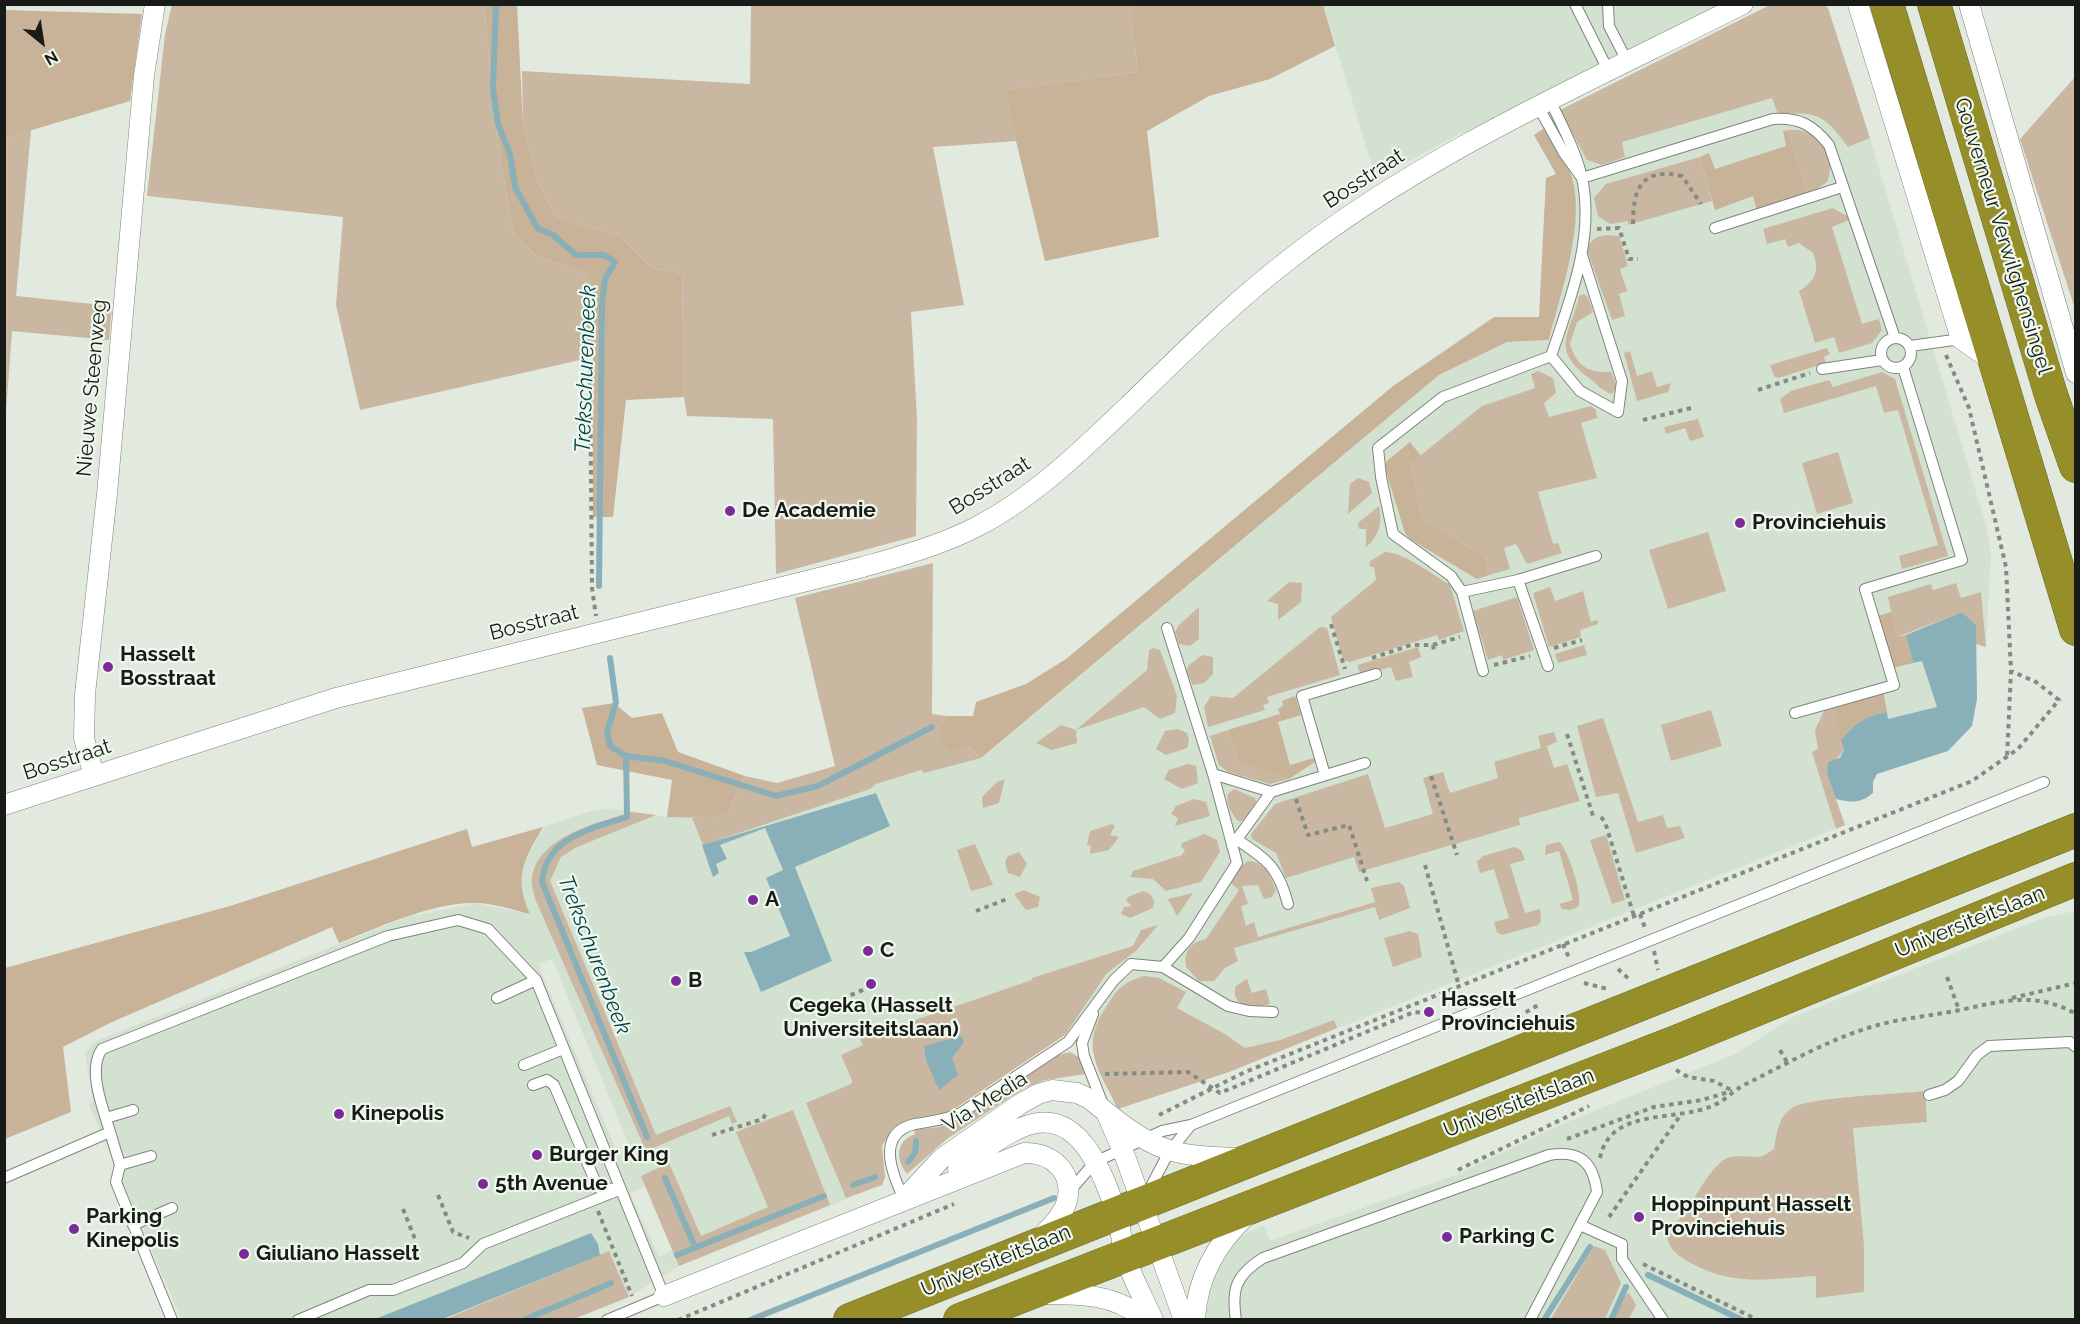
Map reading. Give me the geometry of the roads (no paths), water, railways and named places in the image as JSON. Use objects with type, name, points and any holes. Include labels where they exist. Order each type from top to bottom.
[{"type":"highway","name":"Gouverneur Verwilghensingel","points":[[1887,4],[2076,629]]},
{"type":"highway","name":"Gouverneur Verwilghensingel","points":[[1934,4],[2051,395],[2076,466]]},
{"type":"highway","points":[[2014,853],[2067,816],[2076,805]]},
{"type":"highway","name":"Universiteitslaan","points":[[850,1320],[2076,830]]},
{"type":"highway","name":"Universiteitslaan","points":[[960,1320],[1676,1042],[2076,879]]},
{"type":"highway","points":[[2017,903],[2076,904]]},
{"type":"street","name":"Nieuwe Steenweg","points":[[94,776],[84,738],[85,694],[107,494],[144,76],[155,4]]},
{"type":"street","name":"Bosstraat","points":[[4,805],[336,698],[863,567],[916,552],[977,527],[1027,496],[1085,448],[1221,316],[1290,258],[1373,199],[1453,152],[1743,4]]},
{"type":"street","points":[[1858,4],[1961,339],[1994,362]]},
{"type":"street","name":"Gouverneur Verwilghensingel","points":[[1969,4],[2076,373]]},
{"type":"street","name":"Via Media","points":[[911,1197],[925,1174],[954,1149],[1038,1094],[1052,1090],[1077,1093],[1090,1099],[1106,1112],[1122,1149],[1129,1207],[1125,1257],[1153,1320]]},
{"type":"street","points":[[1106,1112],[1143,1140],[1169,1152],[1249,1159]]},
{"type":"street","name":"Via Media","points":[[911,1197],[1019,1128],[1039,1123],[1056,1124],[1072,1132],[1086,1146],[1095,1162],[1157,1245],[1184,1320]]},
{"type":"street","name":"Via Media","points":[[662,1291],[911,1197],[1008,1157],[1035,1153],[1054,1160],[1063,1171],[1069,1192]]},
{"type":"street","points":[[1033,1246],[1058,1218],[1069,1192]]},
{"type":"street","points":[[1195,1320],[1196,1293],[1212,1258],[1232,1228],[1256,1207]]},
{"type":"street","points":[[1023,1294],[1101,1297],[1131,1308],[1145,1320]]},
{"type":"lane","points":[[1575,4],[1609,72]]},
{"type":"lane","points":[[1608,4],[1609,26],[1628,63]]},
{"type":"lane","points":[[1545,105],[1571,147],[1582,178],[1586,224],[1582,253],[1551,356]]},
{"type":"lane","points":[[1582,178],[1773,119],[1791,117],[1818,131],[1829,145],[1895,338]]},
{"type":"lane","points":[[1715,228],[1842,187]]},
{"type":"lane","points":[[1551,356],[1580,391],[1618,412],[1622,381],[1582,253]]},
{"type":"lane","points":[[1895,338],[1904,339],[1910,346],[1912,354],[1903,367],[1891,368],[1882,360],[1881,350],[1886,342],[1895,338]]},
{"type":"lane","points":[[1910,346],[1961,339]]},
{"type":"lane","points":[[1483,671],[1462,592],[1451,576],[1394,534],[1381,477],[1378,448],[1443,397],[1551,356]]},
{"type":"lane","points":[[1822,369],[1882,360]]},
{"type":"lane","points":[[1795,713],[1894,685],[1865,589],[1962,560],[1903,367]]},
{"type":"lane","points":[[1462,592],[1518,579],[1596,556]]},
{"type":"lane","points":[[1518,579],[1548,666]]},
{"type":"lane","points":[[1163,967],[1189,939],[1237,863],[1234,842],[1167,628]]},
{"type":"lane","points":[[1325,775],[1302,696],[1376,674]]},
{"type":"lane","points":[[1213,774],[1271,792],[1365,763]]},
{"type":"lane","points":[[1069,1192],[1095,1162],[1162,1131],[1191,1125],[2044,782]]},
{"type":"lane","points":[[1234,842],[1271,792]]},
{"type":"lane","points":[[1234,842],[1269,861],[1277,871],[1288,904]]},
{"type":"lane","points":[[172,1320],[116,1182],[120,1165],[95,1070],[95,1059],[102,1049],[388,936],[458,920],[488,929],[536,980],[619,1190],[662,1291],[607,1320]]},
{"type":"lane","points":[[911,1197],[892,1172],[888,1156],[894,1138],[901,1129],[915,1124],[946,1120],[961,1113],[1068,1042],[1114,980],[1131,964],[1163,967],[1228,1006],[1249,1011],[1273,1012]]},
{"type":"lane","points":[[497,998],[536,980]]},
{"type":"lane","points":[[1097,1003],[1082,1042],[1106,1112]]},
{"type":"lane","points":[[1929,1095],[1945,1090],[1958,1081],[1977,1055],[1989,1046],[2070,1042],[2076,1047]]},
{"type":"lane","points":[[524,1065],[563,1049]]},
{"type":"lane","points":[[533,1085],[547,1080],[554,1085],[598,1188],[619,1190]]},
{"type":"lane","points":[[106,1118],[133,1110]]},
{"type":"lane","points":[[1129,1207],[1191,1125]]},
{"type":"lane","points":[[4,1178],[110,1132]]},
{"type":"lane","points":[[1236,1320],[1233,1299],[1239,1280],[1247,1268],[1263,1258],[1549,1155],[1564,1152],[1578,1156],[1587,1163],[1596,1179],[1598,1192],[1530,1320]]},
{"type":"lane","points":[[120,1165],[151,1156]]},
{"type":"lane","points":[[298,1320],[369,1290],[393,1290],[463,1263],[483,1244],[619,1190]]},
{"type":"lane","points":[[133,1225],[172,1208]]},
{"type":"lane","points":[[1581,1225],[1622,1244],[1622,1259],[1663,1320]]},
{"type":"water","points":[[1962,612],[1976,625],[1977,699],[1972,726],[1948,751],[1877,774],[1873,782],[1873,793],[1864,799],[1852,801],[1836,799],[1827,774],[1828,762],[1840,758],[1844,749],[1841,740],[1851,729],[1866,718],[1879,714],[1887,712],[1888,719],[1937,707],[1922,661],[1913,663],[1906,635]]},
{"type":"water","points":[[876,793],[890,826],[795,867],[832,961],[761,992],[744,952],[751,952],[790,936],[766,878],[783,870],[765,828],[720,845],[727,859],[716,864],[719,873],[713,877],[702,845]]},
{"type":"water","points":[[955,1034],[962,1037],[964,1042],[952,1058],[958,1075],[939,1090],[926,1060],[924,1046],[950,1039]]},
{"type":"water","points":[[591,1233],[598,1244],[600,1255],[443,1319],[375,1319]]},
{"type":"waterway","name":"Trekschurenbeek","points":[[496,4],[493,89],[498,124],[510,154],[515,187],[538,229],[552,234],[576,255],[604,255],[615,262],[605,279],[602,303],[599,586]]},
{"type":"waterway","name":"Trekschurenbeek","points":[[610,658],[616,702],[607,733],[610,746],[626,756],[665,761],[776,796],[818,786],[932,727]]},
{"type":"waterway","name":"Trekschurenbeek","points":[[626,756],[627,817],[585,831],[561,845],[545,867],[542,882],[647,1137]]},
{"type":"waterway","points":[[908,1162],[915,1153],[916,1141]]},
{"type":"waterway","points":[[853,1185],[875,1177]]},
{"type":"waterway","name":"Trekschurenbeek","points":[[665,1178],[695,1247]]},
{"type":"waterway","points":[[677,1255],[824,1196]]},
{"type":"waterway","points":[[750,1320],[1054,1198]]},
{"type":"waterway","points":[[1544,1320],[1590,1247]]},
{"type":"waterway","points":[[1648,1275],[1742,1320]]},
{"type":"waterway","name":"Trekschurenbeek","points":[[524,1320],[611,1283]]},
{"type":"waterway","points":[[1611,1320],[1626,1287]]},
{"type":"place","name":"De Academie","points":[[730,511]]},
{"type":"place","name":"Provinciehuis","points":[[1740,523]]},
{"type":"place","name":"Hasselt Bosstraat","points":[[108,667]]},
{"type":"place","name":"A","points":[[753,900]]},
{"type":"place","name":"C","points":[[868,951]]},
{"type":"place","name":"B","points":[[676,981]]},
{"type":"place","name":"Cegeka (Hasselt Universiteitslaan)","points":[[871,984]]},
{"type":"place","name":"Hasselt Provinciehuis","points":[[1429,1012]]},
{"type":"place","name":"Kinepolis","points":[[339,1114]]},
{"type":"place","name":"Burger King","points":[[537,1155]]},
{"type":"place","name":"5th Avenue","points":[[483,1184]]},
{"type":"place","name":"Hoppinpunt Hasselt Provinciehuis","points":[[1639,1217]]},
{"type":"place","name":"Parking Kinepolis","points":[[74,1229]]},
{"type":"place","name":"Parking C","points":[[1447,1237]]},
{"type":"place","name":"Giuliano Hasselt","points":[[244,1254]]}]
